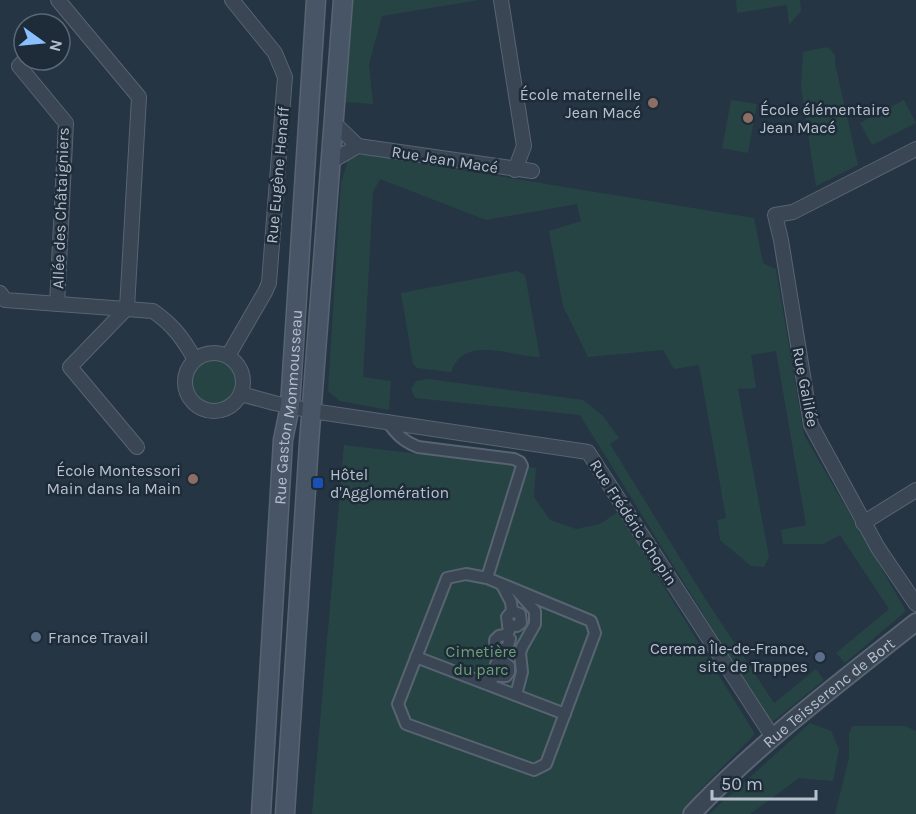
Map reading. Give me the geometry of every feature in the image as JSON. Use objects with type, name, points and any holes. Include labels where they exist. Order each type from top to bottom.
[{"type":"main road","name":"Rue Gaston Monmousseau","points":[[261,814],[282,450],[290,405],[316,0]]},
{"type":"main road","name":"Rue Gaston Monmousseau","points":[[285,814],[343,0]]},
{"type":"street","points":[[58,0],[139,97],[127,308],[70,367],[137,447]]},
{"type":"street","name":"Rue Eugène Henaff","points":[[228,357],[269,283],[285,77],[275,53],[232,0]]},
{"type":"street","points":[[501,0],[524,146],[515,170]]},
{"type":"street","name":"Allée des Châtaigniers","points":[[24,72],[66,123],[57,304]]},
{"type":"street","points":[[330,162],[358,146],[333,122]]},
{"type":"street","name":"Rue Jean Macé","points":[[358,146],[532,171]]},
{"type":"street","name":"Rue Galilée","points":[[916,149],[793,212],[775,215],[811,425],[863,523],[916,604]]},
{"type":"street","points":[[0,293],[5,300],[153,311],[170,322],[195,360]]},
{"type":"street","points":[[211,353],[228,357],[240,369],[243,385],[241,394],[236,402],[219,411],[199,408],[192,402],[184,385],[189,367],[195,360],[211,353]]},
{"type":"street","name":"Rue Frédéric Chopin","points":[[241,394],[274,404],[290,405],[312,411],[588,452],[772,736]]},
{"type":"street","points":[[387,421],[405,442],[418,447],[514,459],[520,462],[522,466],[487,578]]},
{"type":"street","points":[[863,523],[916,490]]},
{"type":"street","points":[[466,573],[487,578],[502,585],[591,621],[596,633],[546,764],[534,770],[406,724],[398,704],[447,578],[466,573]]},
{"type":"street","points":[[485,683],[494,677],[498,668],[499,650],[508,646],[510,639],[507,630],[521,623],[520,614],[512,611],[511,602],[502,585]]},
{"type":"street","points":[[515,590],[535,611],[535,624],[520,653],[522,672],[516,695]]},
{"type":"street","name":"Rue Teisserenc de Bort","points":[[692,814],[728,776],[772,736],[916,622]]},
{"type":"street","points":[[416,657],[565,714]]},
{"type":"green space","points":[[353,0],[479,0],[382,16],[369,64],[373,104],[344,102]]},
{"type":"green space","points":[[736,0],[800,0],[801,11],[789,25],[787,5],[737,13]]},
{"type":"green space","points":[[828,47],[835,55],[835,64],[858,165],[816,186],[801,87],[803,52]]},
{"type":"green space","points":[[731,100],[757,104],[748,153],[722,148]]},
{"type":"green space","points":[[904,100],[916,123],[872,145],[860,123]]},
{"type":"green space","points":[[364,154],[754,218],[763,263],[776,269],[804,435],[906,611],[845,663],[836,653],[889,609],[840,535],[824,544],[783,544],[781,530],[806,525],[776,351],[751,355],[756,388],[738,389],[769,557],[764,567],[751,566],[720,540],[717,520],[726,518],[699,365],[674,369],[663,350],[588,357],[563,306],[549,231],[581,221],[577,204],[486,220],[380,179],[373,192],[363,377],[391,381],[389,410],[340,401],[328,391],[341,183],[348,160]]},
{"type":"green space","points":[[517,271],[525,275],[540,357],[477,350],[466,353],[458,360],[451,372],[417,368],[413,364],[401,293]]},
{"type":"green space","points":[[213,359],[229,366],[236,382],[229,398],[213,405],[197,398],[190,382],[197,366]]},
{"type":"green space","points":[[428,379],[583,400],[603,416],[619,438],[610,444],[706,600],[774,703],[816,669],[824,680],[771,723],[580,415],[415,398],[411,389],[416,381]]},
{"type":"green space","name":"Cimetière du parc","points":[[344,445],[536,468],[534,497],[550,520],[576,529],[600,524],[618,512],[755,734],[701,789],[681,814],[312,814]]},
{"type":"green space","points":[[810,723],[831,731],[839,749],[833,781],[799,778],[750,814],[709,814]]},
{"type":"green space","points":[[853,726],[905,726],[916,731],[916,814],[835,814],[849,758],[849,733]]},
{"type":"place","name":"École maternelle Jean Macé","points":[[653,103]]},
{"type":"place","name":"École élémentaire Jean Macé","points":[[748,118]]},
{"type":"place","name":"École Montessori Main dans la Main","points":[[193,479]]},
{"type":"place","name":"Hôtel d'Agglomération","points":[[318,483]]},
{"type":"place","name":"France Travail","points":[[36,637]]},
{"type":"place","name":"Cerema Île-de-France, site de Trappes","points":[[820,657]]}]
